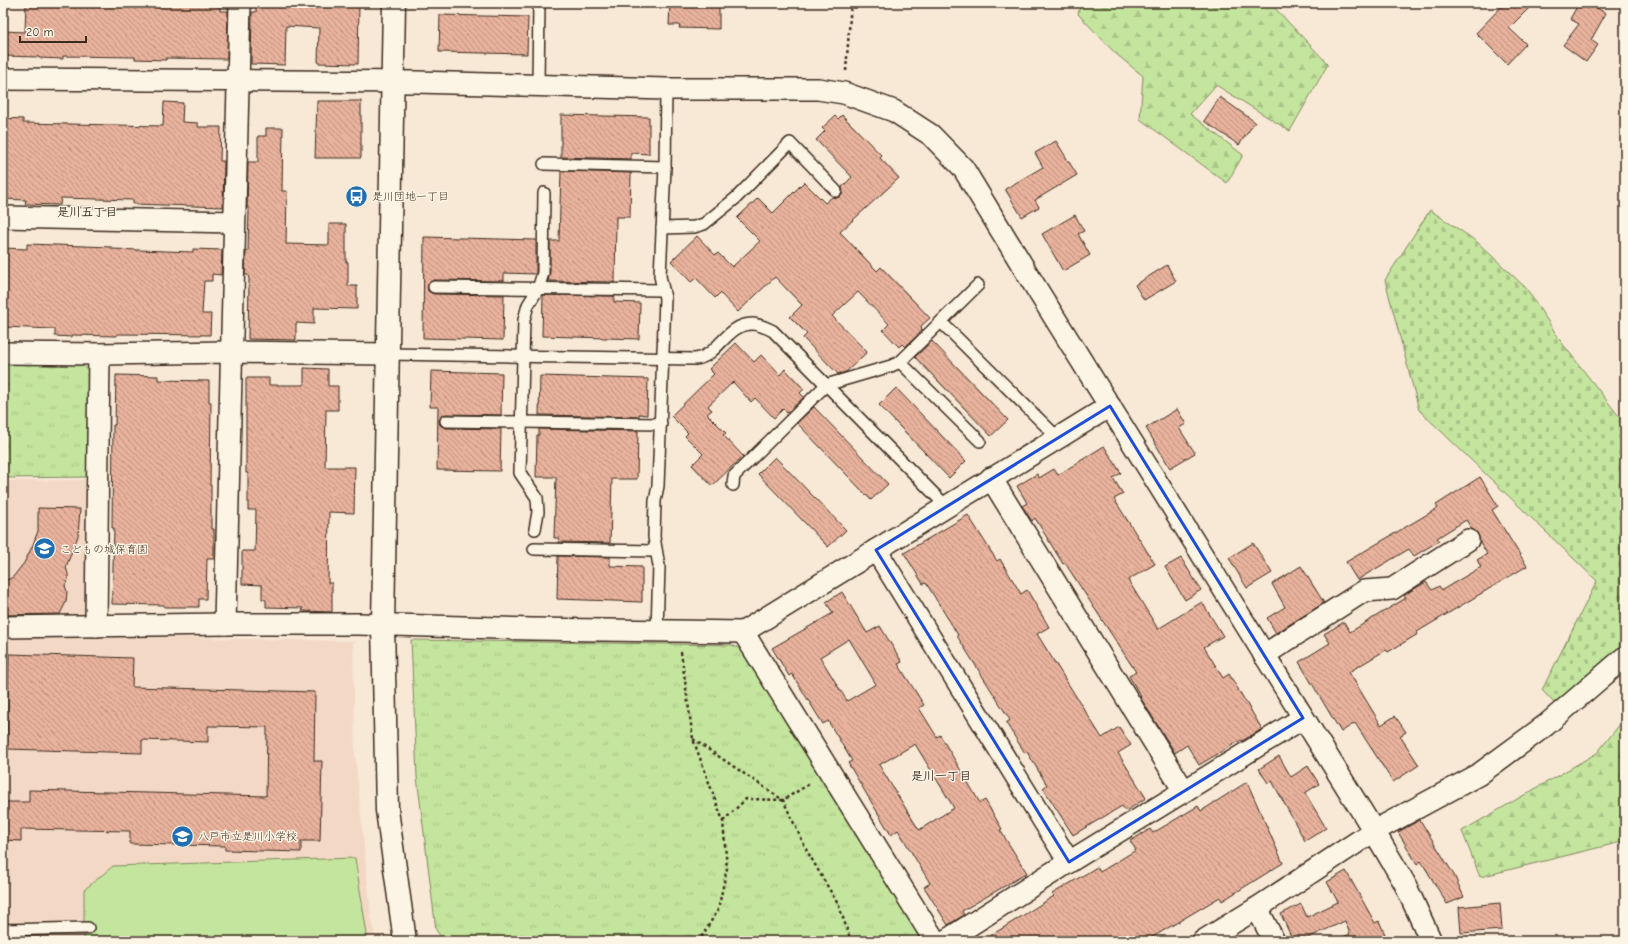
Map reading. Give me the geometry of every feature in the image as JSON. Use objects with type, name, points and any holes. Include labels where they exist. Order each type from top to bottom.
[{"type":"street","points":[[225,624],[230,352],[240,3]]},
{"type":"street","points":[[394,3],[383,625],[387,810],[404,941]]},
{"type":"street","points":[[3,79],[393,82],[666,89],[818,89],[844,93],[894,111],[930,134],[963,168],[1033,284],[1374,832],[1404,882],[1430,941]]},
{"type":"street","points":[[3,217],[234,222]]},
{"type":"street","points":[[3,353],[99,354],[230,352],[387,354]]},
{"type":"street","points":[[96,626],[99,354]]},
{"type":"street","points":[[3,627],[225,624],[383,625],[743,632],[990,478],[1110,406]]},
{"type":"street","points":[[990,478],[1184,791]]},
{"type":"street","points":[[1264,655],[1364,590],[1392,589],[1468,540]]},
{"type":"street","points":[[876,550],[1069,862]]},
{"type":"street","points":[[743,632],[935,941]]},
{"type":"street","points":[[1203,941],[1374,832],[1478,775],[1546,725],[1625,657]]},
{"type":"street","points":[[945,941],[1069,862],[1303,718]]},
{"type":"street","points":[[1257,908],[1274,941]]},
{"type":"lane","points":[[538,85],[539,3]]},
{"type":"lane","points":[[657,630],[659,566],[654,537],[661,424],[665,298],[660,276],[665,167],[666,89]]},
{"type":"lane","points":[[662,228],[694,227],[704,224],[736,198],[790,143],[836,191]]},
{"type":"lane","points":[[544,164],[665,167]]},
{"type":"lane","points":[[535,529],[538,512],[537,498],[520,473],[520,422],[524,320],[528,305],[538,289],[543,273],[544,193]]},
{"type":"lane","points":[[733,486],[734,476],[826,385],[892,366],[900,362],[978,285]]},
{"type":"lane","points":[[434,287],[664,290]]},
{"type":"lane","points":[[941,322],[1057,438]]},
{"type":"lane","points":[[387,354],[663,360],[701,359],[708,355],[734,330],[752,324],[773,332],[946,506]]},
{"type":"lane","points":[[900,362],[980,441]]},
{"type":"lane","points":[[446,420],[661,424]]},
{"type":"lane","points":[[534,549],[656,551]]},
{"type":"lane","points":[[3,930],[88,928]]},
{"type":"path","points":[[844,93],[851,3]]},
{"type":"path","points":[[679,630],[693,739],[723,821],[727,868],[718,910],[699,941]]},
{"type":"path","points":[[693,739],[782,800],[807,851],[839,906],[851,941]]},
{"type":"path","points":[[723,821],[746,799],[782,800],[830,772]]},
{"type":"highlighted area","points":[[1110,406],[1303,718],[1069,862],[876,550]]},
{"type":"shaded area","name":"こどもの城保育園","points":[[85,480],[86,618],[3,618],[3,481]]},
{"type":"shaded area","name":"八戸市立是川小学校","points":[[3,634],[353,641],[355,756],[371,916],[376,941],[3,941]]},
{"type":"green space","points":[[1081,3],[1270,3],[1328,64],[1290,131],[1216,85],[1190,114],[1243,155],[1227,183],[1140,119],[1143,76],[1115,53],[1078,14]]},
{"type":"green space","points":[[1430,210],[1476,241],[1526,288],[1562,343],[1625,424],[1625,643],[1555,704],[1542,690],[1597,581],[1419,410],[1385,280]]},
{"type":"green space","points":[[3,361],[78,361],[90,372],[88,477],[3,478]]},
{"type":"green space","points":[[411,640],[732,645],[745,651],[922,941],[444,941],[436,930],[417,777]]},
{"type":"green space","points":[[1625,718],[1625,851],[1621,842],[1480,877],[1462,831],[1597,753]]},
{"type":"green space","points":[[355,858],[368,941],[84,941],[84,890],[113,866]]},
{"type":"building","points":[[26,3],[220,3],[220,11],[228,11],[227,59],[166,58],[166,60],[135,59],[135,57],[63,56],[63,59],[3,56],[3,31],[25,32]]},
{"type":"building","points":[[256,3],[359,3],[358,64],[318,63],[319,28],[286,26],[285,65],[251,64],[252,12],[256,12]]},
{"type":"building","points":[[670,3],[719,3],[719,29],[679,28],[680,25],[669,25]]},
{"type":"building","points":[[1505,3],[1534,3],[1509,28],[1526,44],[1507,64],[1476,33]]},
{"type":"building","points":[[1579,3],[1587,3],[1606,13],[1591,40],[1598,45],[1586,62],[1563,45],[1579,24],[1570,19]]},
{"type":"building","points":[[440,15],[528,17],[527,54],[439,52]]},
{"type":"building","points":[[1220,97],[1255,122],[1239,145],[1204,121]]},
{"type":"building","points":[[317,101],[361,101],[361,158],[315,158]]},
{"type":"building","points":[[164,102],[183,103],[182,122],[198,123],[198,127],[221,127],[220,161],[224,161],[223,207],[133,204],[133,200],[61,198],[60,205],[25,204],[26,200],[3,199],[6,142],[3,142],[3,118],[23,119],[23,123],[163,126]]},
{"type":"building","points":[[561,115],[649,117],[649,154],[631,153],[631,159],[561,157]]},
{"type":"building","points":[[842,115],[882,156],[880,158],[899,178],[840,232],[877,271],[881,267],[930,318],[921,326],[922,331],[905,347],[902,344],[899,347],[883,330],[889,324],[858,292],[832,316],[867,352],[846,372],[838,374],[803,338],[807,334],[790,317],[802,305],[775,277],[738,312],[720,293],[715,298],[696,278],[691,282],[671,261],[697,236],[715,255],[718,253],[732,267],[760,241],[737,218],[758,198],[773,213],[804,182],[825,203],[832,197],[837,198],[841,196],[843,193],[842,187],[852,177],[816,140],[825,131],[822,128],[835,116],[838,119]]},
{"type":"building","points":[[266,128],[283,128],[282,191],[287,191],[286,244],[329,245],[329,224],[346,224],[346,262],[348,262],[348,286],[357,286],[357,309],[314,308],[314,324],[296,323],[296,340],[248,339],[249,279],[248,275],[245,275],[246,251],[248,251],[248,162],[258,162],[258,136],[266,136]]},
{"type":"building","points":[[1056,141],[1077,175],[1035,200],[1039,207],[1022,217],[1005,189],[1043,167],[1035,153]]},
{"type":"building","points":[[561,171],[631,173],[630,217],[616,217],[615,282],[548,281],[550,273],[550,241],[559,241]]},
{"type":"building","points":[[1075,215],[1084,231],[1078,234],[1090,255],[1063,271],[1042,234]]},
{"type":"building","points":[[424,237],[536,240],[536,274],[504,273],[504,281],[434,280],[428,284],[428,291],[434,294],[504,295],[503,340],[423,338]]},
{"type":"building","points":[[27,244],[193,252],[193,249],[222,250],[221,275],[212,274],[212,281],[204,281],[202,314],[211,314],[210,335],[117,334],[117,336],[72,335],[72,337],[55,336],[55,329],[3,327],[3,248],[27,249]]},
{"type":"building","points":[[1167,265],[1176,281],[1144,300],[1135,285]]},
{"type":"building","points":[[543,295],[614,296],[614,302],[640,303],[639,339],[542,336]]},
{"type":"building","points":[[932,341],[1008,420],[991,436],[915,357]]},
{"type":"building","points":[[736,343],[754,362],[761,355],[780,375],[785,369],[804,389],[800,393],[804,397],[787,413],[783,409],[774,418],[755,398],[751,402],[733,382],[708,406],[712,410],[707,414],[726,433],[723,435],[743,456],[712,486],[692,465],[703,454],[685,436],[688,433],[671,416],[714,374],[709,369]]},
{"type":"building","points":[[304,368],[328,369],[328,386],[338,386],[338,410],[326,410],[325,467],[355,467],[354,513],[329,512],[328,583],[332,583],[332,612],[302,611],[303,608],[266,607],[266,600],[262,599],[262,585],[242,584],[242,551],[255,551],[256,510],[248,510],[248,473],[246,473],[246,378],[269,378],[269,385],[304,385]]},
{"type":"building","points":[[431,371],[502,373],[501,415],[446,414],[442,415],[439,421],[440,425],[446,428],[501,429],[500,471],[437,470],[438,407],[430,407]]},
{"type":"building","points":[[116,375],[158,376],[158,380],[209,381],[209,402],[211,402],[211,529],[214,529],[214,559],[207,559],[206,599],[199,599],[199,607],[164,607],[164,605],[112,604],[114,528],[112,528],[113,425],[115,425]]},
{"type":"building","points":[[540,376],[648,379],[647,415],[639,414],[639,417],[539,415]]},
{"type":"building","points":[[896,388],[966,461],[949,478],[879,405]]},
{"type":"building","points":[[814,407],[888,484],[871,500],[797,423]]},
{"type":"building","points":[[1177,409],[1186,424],[1179,428],[1195,453],[1170,468],[1146,428]]},
{"type":"building","points":[[539,429],[638,431],[637,479],[612,479],[610,543],[558,542],[559,538],[554,538],[556,477],[536,477],[537,435],[539,435]]},
{"type":"building","points":[[1104,446],[1121,473],[1113,478],[1123,494],[1114,499],[1155,564],[1128,580],[1158,629],[1202,602],[1223,636],[1204,647],[1223,678],[1229,674],[1262,729],[1199,765],[1187,745],[1175,753],[1140,697],[1129,676],[1136,672],[1065,563],[1063,564],[1035,518],[1032,521],[1022,506],[1027,503],[1017,486],[1037,474],[1039,478],[1054,469],[1058,475]]},
{"type":"building","points":[[775,457],[846,530],[828,547],[758,474]]},
{"type":"building","points":[[1480,477],[1498,506],[1492,510],[1527,566],[1417,632],[1418,634],[1388,652],[1386,650],[1349,672],[1381,725],[1395,716],[1406,732],[1400,736],[1419,765],[1393,782],[1355,723],[1341,732],[1299,662],[1330,643],[1324,634],[1344,622],[1350,632],[1406,598],[1404,595],[1426,582],[1432,590],[1439,586],[1442,590],[1481,567],[1477,560],[1487,554],[1480,542],[1478,534],[1472,529],[1466,520],[1437,538],[1439,541],[1414,556],[1409,549],[1357,580],[1346,562],[1438,508],[1436,505]]},
{"type":"building","points":[[38,508],[80,509],[78,536],[66,567],[68,580],[65,585],[67,592],[66,602],[60,614],[3,615],[3,582],[13,577],[24,563],[32,547],[38,531]]},
{"type":"building","points":[[968,515],[997,561],[1000,559],[1021,594],[1027,590],[1049,627],[1037,634],[1102,738],[1119,727],[1131,745],[1118,753],[1146,798],[1126,811],[1122,806],[1073,835],[1043,788],[1047,785],[1027,752],[1025,753],[1006,723],[1010,720],[957,636],[958,635],[926,583],[923,584],[904,553]]},
{"type":"building","points":[[1253,543],[1272,573],[1247,588],[1229,558]]},
{"type":"building","points":[[558,556],[610,557],[610,566],[642,567],[642,602],[557,599]]},
{"type":"building","points":[[1181,558],[1201,590],[1185,600],[1165,567]]},
{"type":"building","points":[[1301,566],[1324,603],[1276,633],[1267,618],[1285,607],[1272,584]]},
{"type":"building","points":[[842,592],[867,633],[880,626],[902,662],[898,664],[924,705],[919,708],[937,737],[940,735],[980,803],[985,800],[1002,829],[1000,830],[1027,873],[962,911],[964,915],[948,925],[924,887],[930,883],[898,830],[891,835],[848,763],[852,761],[828,721],[823,724],[792,674],[789,676],[772,648],[833,613],[826,602]],"holes":[[[849,639],[876,684],[847,701],[820,657]],[[915,744],[954,808],[919,830],[879,765]]]},
{"type":"building","points":[[9,654],[133,658],[132,687],[315,692],[314,761],[322,761],[320,841],[301,841],[301,852],[225,850],[225,846],[130,844],[130,831],[21,829],[21,841],[3,840],[3,802],[29,802],[29,790],[266,796],[267,727],[208,726],[208,742],[142,740],[142,753],[7,749]]},
{"type":"building","points":[[1279,756],[1291,777],[1308,766],[1319,784],[1305,793],[1326,828],[1305,841],[1272,781],[1268,783],[1259,769]]},
{"type":"building","points":[[1247,782],[1283,863],[1222,901],[1220,897],[1146,941],[982,941],[1054,896],[1052,894],[1097,867],[1100,872],[1136,850],[1130,841],[1150,829],[1153,833],[1198,806],[1201,811]]},
{"type":"building","points":[[1420,820],[1454,875],[1464,897],[1447,904],[1421,861],[1417,864],[1398,832]]},
{"type":"building","points":[[1346,871],[1375,923],[1379,921],[1388,941],[1334,941],[1350,934],[1345,921],[1301,941],[1293,941],[1281,914],[1301,904],[1307,917],[1338,902],[1327,882]]},
{"type":"building","points":[[1500,903],[1502,930],[1461,933],[1459,907]]},
{"type":"place","name":"是川団地一丁目","points":[[356,196]]},
{"type":"place","name":"こどもの城保育園","points":[[44,549]]},
{"type":"place","name":"八戸市立是川小学校","points":[[183,836]]},
{"type":"district","name":"是川五丁目","points":[[87,212]]},
{"type":"district","name":"是川一丁目","points":[[941,776]]}]
